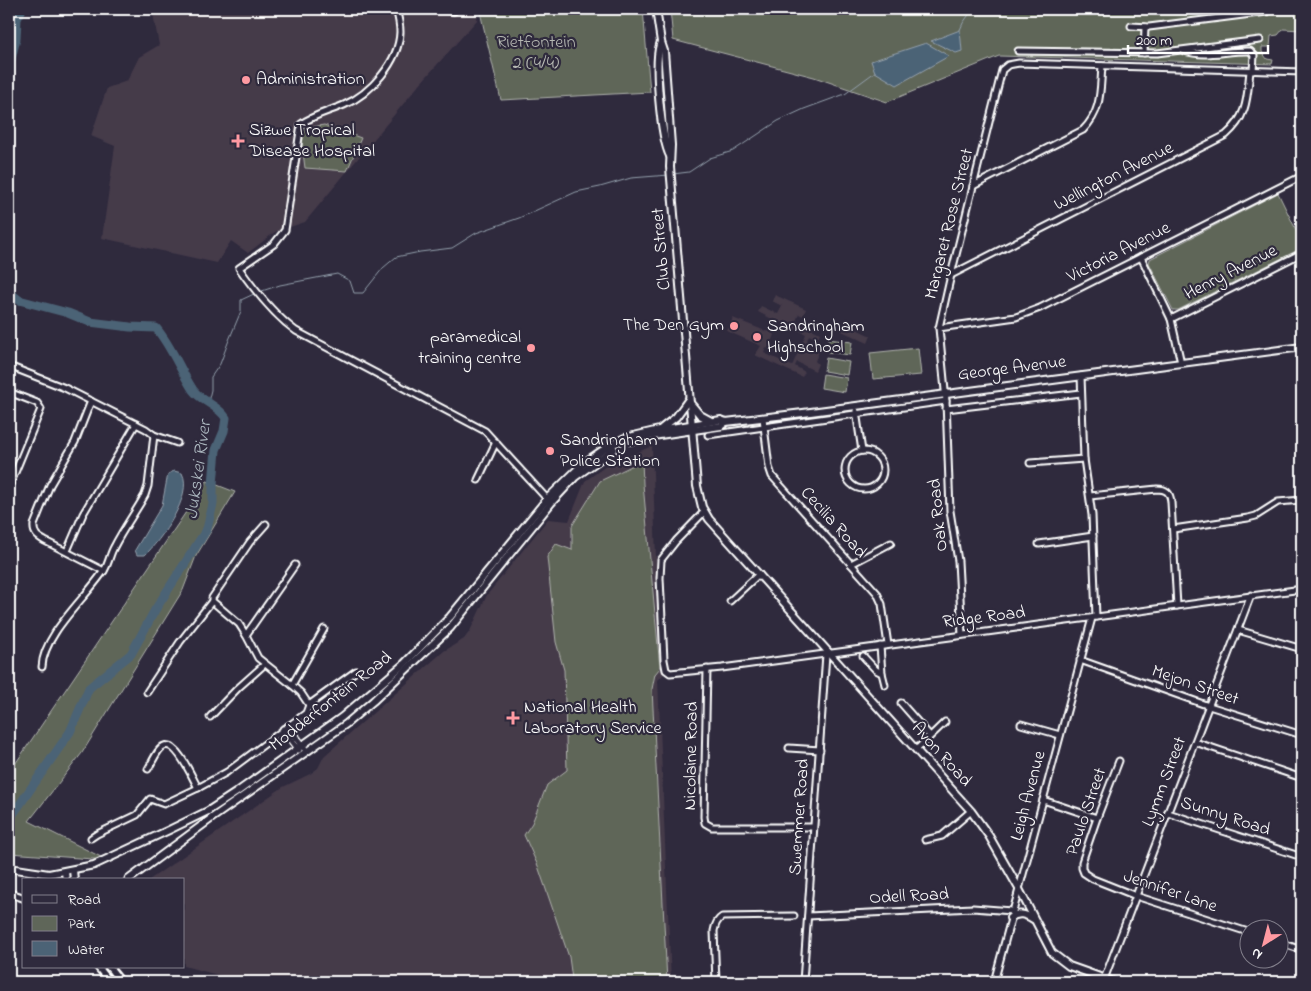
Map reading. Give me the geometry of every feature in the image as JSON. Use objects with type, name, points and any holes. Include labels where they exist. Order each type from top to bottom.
[{"type":"main road","name":"Club Street","points":[[656,9],[660,42],[658,52],[660,97],[664,135],[670,156],[691,427]]},
{"type":"main road","name":"George Avenue","points":[[691,427],[721,420],[726,422],[763,418],[1302,346]]},
{"type":"main road","points":[[659,430],[676,418],[689,400],[700,415],[711,422]]},
{"type":"main road","name":"George Avenue","points":[[691,427],[721,426],[726,422]]},
{"type":"main road","points":[[691,427],[697,486],[704,512],[828,653]]},
{"type":"main road","name":"Modderfontein Road","points":[[131,878],[302,750],[368,696],[431,638],[578,468],[606,448],[625,438],[659,430],[691,427]]},
{"type":"main road","name":"Modderfontein Road","points":[[549,501],[608,451],[627,442],[691,427]]},
{"type":"main road","name":"Avon Road","points":[[828,653],[971,811],[989,836],[1018,887],[1050,950],[1058,959],[1069,966],[1103,981],[1114,982]]},
{"type":"main road","name":"Modderfontein Road","points":[[9,868],[49,874],[65,872],[101,862],[208,811],[302,750]]},
{"type":"main road","points":[[73,870],[74,878]]},
{"type":"main road","points":[[65,872],[66,878]]},
{"type":"main road","points":[[9,893],[22,897]]},
{"type":"main road","points":[[1011,915],[1022,914],[1034,920]]},
{"type":"main road","points":[[99,968],[110,982]]},
{"type":"main road","points":[[110,968],[121,982]]},
{"type":"street","points":[[396,9],[400,31],[389,65],[355,100],[302,124],[286,226],[281,237],[274,244],[239,268],[264,301],[288,326],[306,338],[485,431],[549,501]]},
{"type":"street","points":[[444,9],[454,11]]},
{"type":"street","points":[[1131,26],[1145,27],[1267,12]]},
{"type":"street","points":[[1144,53],[1145,27]]},
{"type":"street","points":[[1018,51],[1144,53],[1260,40]]},
{"type":"street","points":[[1208,54],[1210,46]]},
{"type":"street","points":[[1181,50],[1195,54],[1250,51],[1254,55],[1252,71]]},
{"type":"street","name":"Margaret Rose Street","points":[[945,393],[939,328],[1002,70],[1008,65],[1019,63],[1102,66]]},
{"type":"street","points":[[973,186],[1083,130],[1099,106],[1102,66],[1302,72]]},
{"type":"street","name":"Wellington Avenue","points":[[951,275],[1226,135],[1241,118],[1246,106],[1252,71]]},
{"type":"street","name":"Victoria Avenue","points":[[939,328],[1024,314],[1057,300],[1302,176]]},
{"type":"street","name":"Henry Avenue","points":[[1171,319],[1302,253]]},
{"type":"street","points":[[1141,257],[1171,319],[1181,363]]},
{"type":"street","points":[[9,366],[65,388],[149,430],[154,435],[177,442]]},
{"type":"street","name":"Leigh Avenue","points":[[994,982],[1080,660],[1094,618],[1090,496],[1084,459],[1081,376]]},
{"type":"street","points":[[9,392],[37,403],[41,409],[9,487]]},
{"type":"street","name":"George Avenue","points":[[946,409],[1081,392]]},
{"type":"street","name":"Oak Road","points":[[945,393],[950,511],[958,561],[962,635]]},
{"type":"street","points":[[91,401],[75,442],[48,490],[34,528],[39,538],[104,571]]},
{"type":"street","name":"George Avenue","points":[[708,435],[946,401]]},
{"type":"street","points":[[856,406],[862,451]]},
{"type":"street","name":"Cecilia Road","points":[[763,418],[769,467],[772,476],[880,598],[888,645]]},
{"type":"street","points":[[67,551],[83,514],[136,424]]},
{"type":"street","points":[[42,667],[42,657],[60,627],[104,571],[114,546],[146,491],[154,435]]},
{"type":"street","points":[[478,480],[496,442]]},
{"type":"street","points":[[862,451],[878,458],[883,470],[882,476],[875,486],[863,489],[851,485],[847,480],[845,468],[850,456],[862,451]]},
{"type":"street","points":[[1030,463],[1084,459]]},
{"type":"street","points":[[1090,496],[1164,489],[1168,492],[1171,498],[1177,606]]},
{"type":"street","points":[[1173,529],[1248,518],[1259,514],[1278,502],[1302,500]]},
{"type":"street","name":"Ridge Road","points":[[704,512],[676,541],[661,560],[660,578],[664,660],[668,672],[707,669],[1302,589]]},
{"type":"street","points":[[146,692],[180,642],[212,601],[212,598],[244,551],[266,524]]},
{"type":"street","points":[[1040,544],[1092,536]]},
{"type":"street","points":[[851,564],[891,543]]},
{"type":"street","points":[[246,635],[295,565]]},
{"type":"street","points":[[730,601],[758,574]]},
{"type":"street","name":"Lymm Street","points":[[1103,981],[1251,595]]},
{"type":"street","points":[[212,601],[236,621],[246,635],[256,656],[301,693],[309,705]]},
{"type":"street","points":[[292,685],[324,629]]},
{"type":"street","points":[[1238,630],[1302,649]]},
{"type":"street","points":[[880,646],[885,685]]},
{"type":"street","name":"Swemmer Road","points":[[804,982],[813,827],[828,653]]},
{"type":"street","points":[[863,656],[876,670],[882,673]]},
{"type":"street","name":"Mejon Street","points":[[1080,660],[1209,706],[1302,735]]},
{"type":"street","points":[[210,717],[265,664]]},
{"type":"street","name":"Nicolaine Road","points":[[707,669],[705,823],[712,827],[813,827]]},
{"type":"street","points":[[91,838],[137,815],[150,799],[164,804],[198,788],[235,766],[306,713],[309,705],[356,671]]},
{"type":"street","points":[[901,703],[930,736]]},
{"type":"street","points":[[916,750],[945,722]]},
{"type":"street","points":[[1021,724],[1060,735]]},
{"type":"street","points":[[285,728],[302,750]]},
{"type":"street","points":[[1195,742],[1302,778]]},
{"type":"street","points":[[148,769],[161,749],[165,746],[170,746],[184,762],[198,788]]},
{"type":"street","points":[[789,748],[820,750]]},
{"type":"street","name":"Paulo Street","points":[[1084,873],[1082,862],[1119,761]]},
{"type":"street","points":[[1042,800],[1097,818]]},
{"type":"street","points":[[925,840],[942,836],[971,811]]},
{"type":"street","name":"Sunny Road","points":[[1168,813],[1302,857]]},
{"type":"street","name":"Jennifer Lane","points":[[1084,873],[1092,879],[1136,896],[1238,929]]},
{"type":"street","name":"Odell Road","points":[[808,916],[973,908],[1011,915]]},
{"type":"street","points":[[716,982],[714,931],[716,922],[722,917],[794,916]]},
{"type":"street","points":[[1288,945],[1302,950]]},
{"type":"shaded area","name":"Sizwe Tropical Disease Hospital","points":[[157,9],[478,9],[477,20],[419,85],[305,222],[275,232],[248,253],[231,241],[217,263],[102,238],[115,146],[91,136],[107,88],[127,81],[139,57],[159,45],[153,14]]},
{"type":"shaded area","name":"Sandringham Highschool","points":[[775,295],[806,309],[803,316],[799,314],[796,321],[820,333],[817,339],[809,335],[807,340],[821,347],[815,361],[818,364],[815,371],[797,362],[795,366],[805,372],[802,377],[755,355],[761,346],[727,331],[733,318],[768,332],[774,320],[758,312],[761,306],[778,314],[782,306],[772,301]],"holes":[[[778,321],[806,334],[792,366],[764,353],[766,348],[768,349],[774,335],[772,333]]]},
{"type":"shaded area","points":[[837,320],[871,336],[868,343],[833,327]]},
{"type":"shaded area","name":"National Health Laboratory Service","points":[[652,446],[656,558],[666,672],[658,680],[671,982],[244,982],[185,966],[185,878],[152,878],[283,787],[318,768],[324,756],[444,651],[464,639],[470,631],[487,595],[548,519],[569,521],[585,481],[606,466]]},
{"type":"green space","name":"Rietfontein 2 (4/4)","points":[[481,9],[643,9],[650,92],[501,100],[481,16]]},
{"type":"green space","points":[[670,9],[1302,9],[1302,30],[1283,29],[1278,35],[1271,36],[1270,47],[1262,47],[1262,52],[1267,59],[1273,60],[1272,64],[999,56],[887,102],[814,77],[673,40]]},
{"type":"green space","points":[[324,125],[361,138],[347,171],[305,168],[300,129]]},
{"type":"green space","points":[[1278,193],[1302,242],[1302,248],[1178,310],[1173,310],[1149,263],[1150,259]]},
{"type":"green space","points":[[828,339],[852,342],[850,355],[827,352]]},
{"type":"green space","points":[[918,348],[921,375],[873,379],[870,353]]},
{"type":"green space","points":[[826,358],[849,362],[847,375],[824,371]]},
{"type":"green space","points":[[823,374],[847,378],[845,392],[821,388]]},
{"type":"green space","points":[[642,461],[660,668],[655,674],[652,689],[667,982],[564,982],[572,979],[569,957],[538,866],[524,835],[532,823],[547,785],[567,770],[564,670],[556,642],[547,557],[556,544],[572,550],[572,526],[600,481]]},
{"type":"green space","points":[[207,481],[235,492],[196,556],[183,590],[82,753],[29,821],[107,860],[9,853],[9,773]]},
{"type":"water","points":[[960,30],[962,51],[956,53],[931,41]]},
{"type":"water","points":[[926,43],[949,56],[897,85],[875,72],[871,61]]},
{"type":"water","points":[[174,471],[182,473],[184,482],[180,505],[159,539],[145,555],[137,555],[135,550],[162,505],[168,474]]},
{"type":"waterway","name":"Jukskei River","points":[[9,67],[16,39],[17,19],[22,9]]},
{"type":"waterway","points":[[960,30],[973,9]]},
{"type":"waterway","points":[[673,174],[689,172],[710,158],[733,151],[778,121],[845,94],[875,72]]},
{"type":"waterway","points":[[259,292],[280,285],[337,274],[350,281],[354,293],[363,293],[383,268],[396,257],[452,248],[476,233],[519,218],[576,192],[631,178],[669,175]]},
{"type":"waterway","name":"Jukskei River","points":[[9,292],[19,300],[68,313],[90,322],[156,328],[167,343],[193,390],[219,410],[226,418],[224,431],[216,450],[213,504],[207,529],[155,610],[131,654],[89,688],[70,732],[9,820]]},
{"type":"waterway","points":[[208,402],[211,390],[211,377],[220,364],[241,311],[241,300],[256,293]]},
{"type":"place","name":"Administration","points":[[246,80]]},
{"type":"place","name":"Sizwe Tropical Disease Hospital","points":[[238,141]]},
{"type":"place","name":"The Den Gym","points":[[734,326]]},
{"type":"place","name":"Sandringham Highschool","points":[[757,337]]},
{"type":"place","name":"paramedical training centre","points":[[531,348]]},
{"type":"place","name":"Sandringham Police Station","points":[[550,451]]},
{"type":"place","name":"National Health Laboratory Service","points":[[513,718]]}]
